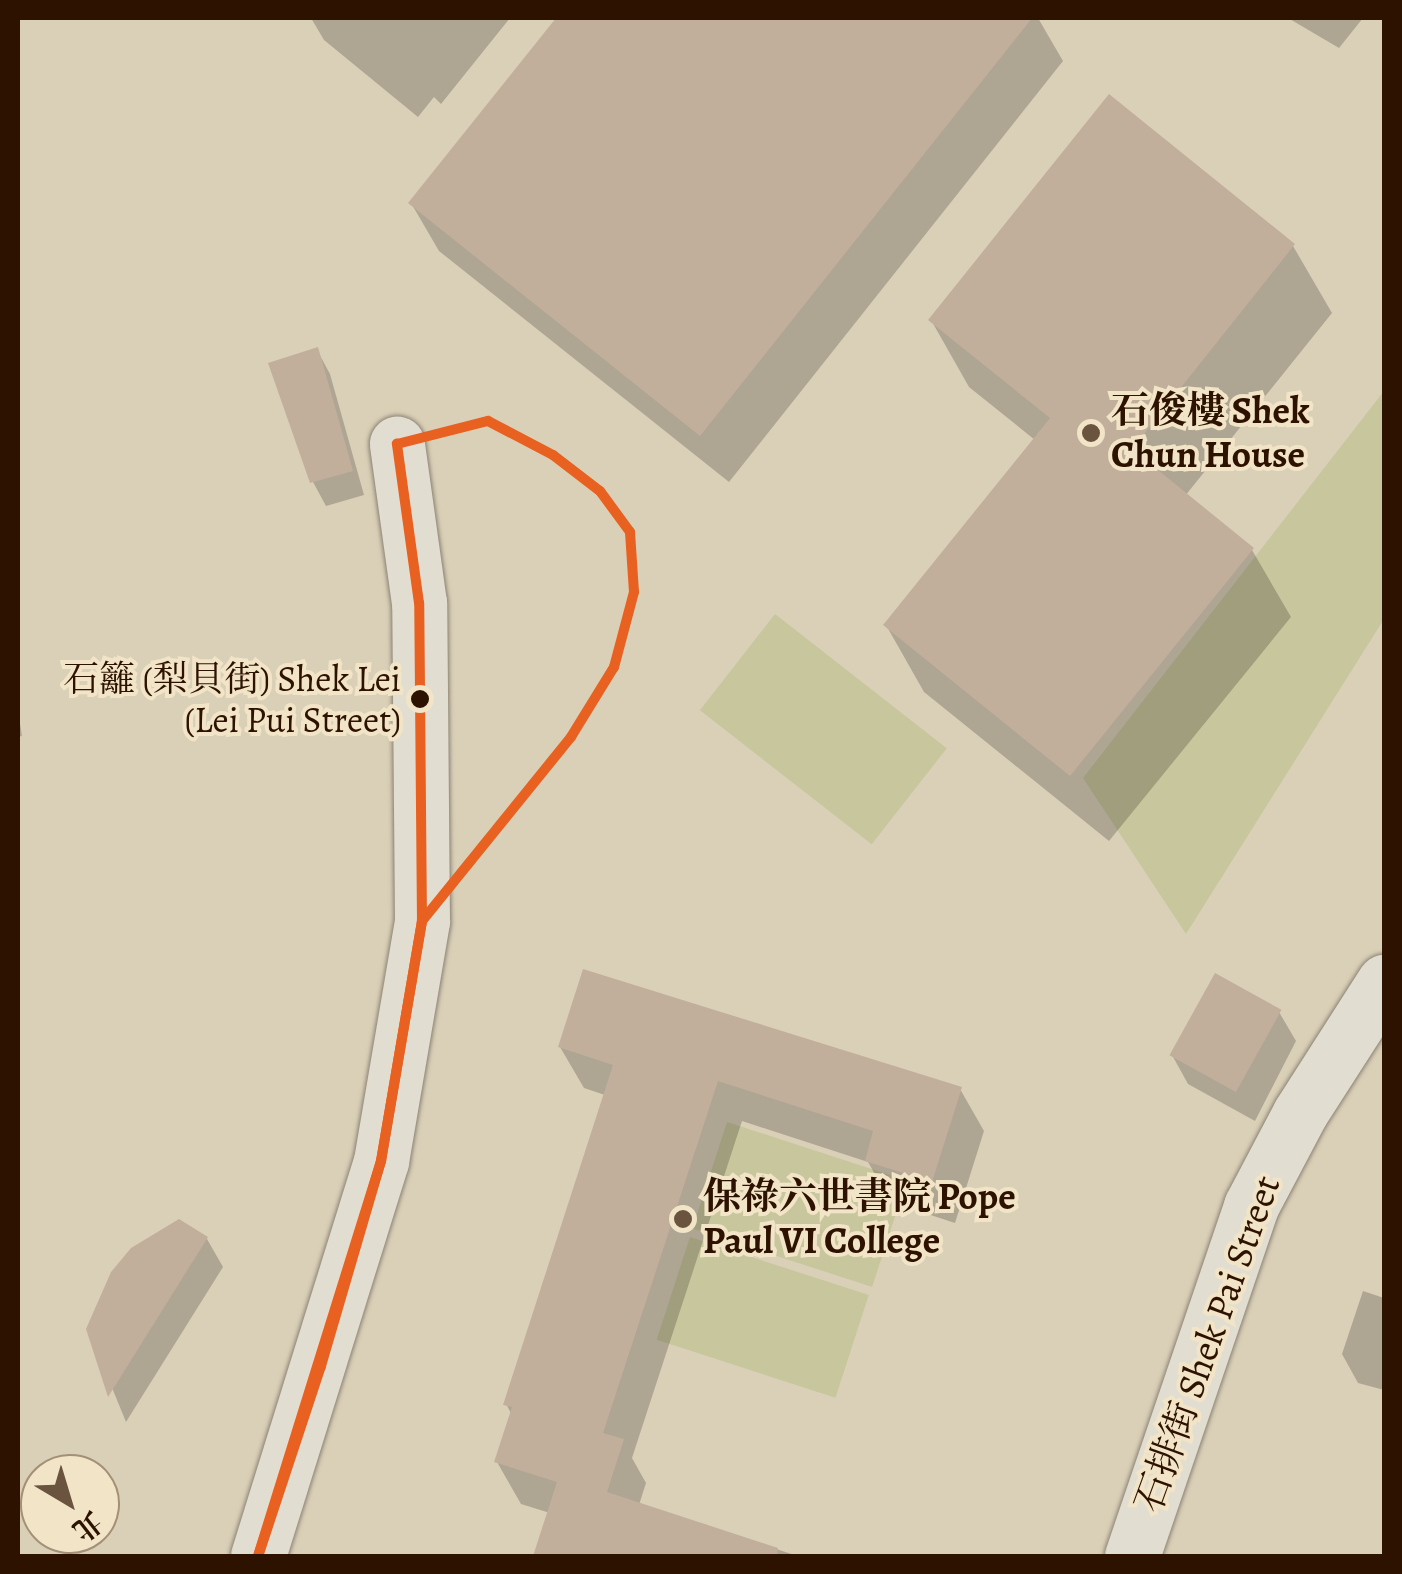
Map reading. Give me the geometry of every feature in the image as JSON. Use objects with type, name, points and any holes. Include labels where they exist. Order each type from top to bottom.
[{"type":"street","points":[[258,1556],[381,1161],[422,921],[419,603],[397,444]]},
{"type":"street","name":"石排街 Shek Pai Street","points":[[1132,1556],[1251,1206],[1300,1113],[1384,982]]},
{"type":"shaded area","points":[[1384,391],[1384,619],[1186,934],[1083,778]]},
{"type":"shaded area","points":[[775,614],[947,748],[872,844],[700,710]]},
{"type":"shaded area","points":[[727,1122],[907,1180],[872,1287],[692,1229]]},
{"type":"shaded area","points":[[690,1237],[869,1295],[835,1398],[657,1340]]},
{"type":"building","points":[[556,18],[1032,18],[700,436],[408,203]]},
{"type":"building","name":"石俊樓 Shek Chun House","points":[[1109,94],[1295,244],[1132,449],[1254,548],[1070,776],[883,625],[1050,418],[928,320]]},
{"type":"building","points":[[318,347],[353,471],[310,483],[268,363]]},
{"type":"building","points":[[583,969],[962,1087],[932,1182],[865,1161],[873,1131],[718,1081],[603,1433],[624,1439],[607,1492],[778,1548],[777,1556],[533,1556],[557,1482],[494,1462],[512,1407],[503,1405],[613,1065],[558,1047]]},
{"type":"building","points":[[1215,973],[1281,1010],[1236,1092],[1169,1055]]},
{"type":"building","points":[[179,1219],[208,1237],[108,1397],[86,1329],[111,1272],[131,1248]]},
{"type":"transit line","points":[[488,421],[553,455],[600,491],[630,532],[634,592],[614,667],[571,737],[422,921],[419,603],[397,444],[488,421]]},
{"type":"transit line","points":[[381,1161],[422,921]]},
{"type":"transit line","points":[[381,1161],[422,921]]},
{"type":"transit line","points":[[381,1161],[321,1366],[258,1556],[381,1161]]},
{"type":"place","name":"石俊樓 Shek Chun House","points":[[1091,433]]},
{"type":"place","name":"石籬 (梨貝街) Shek Lei (Lei Pui Street)","points":[[420,699]]},
{"type":"place","name":"保祿六世書院 Pope Paul VI College","points":[[683,1219]]}]
